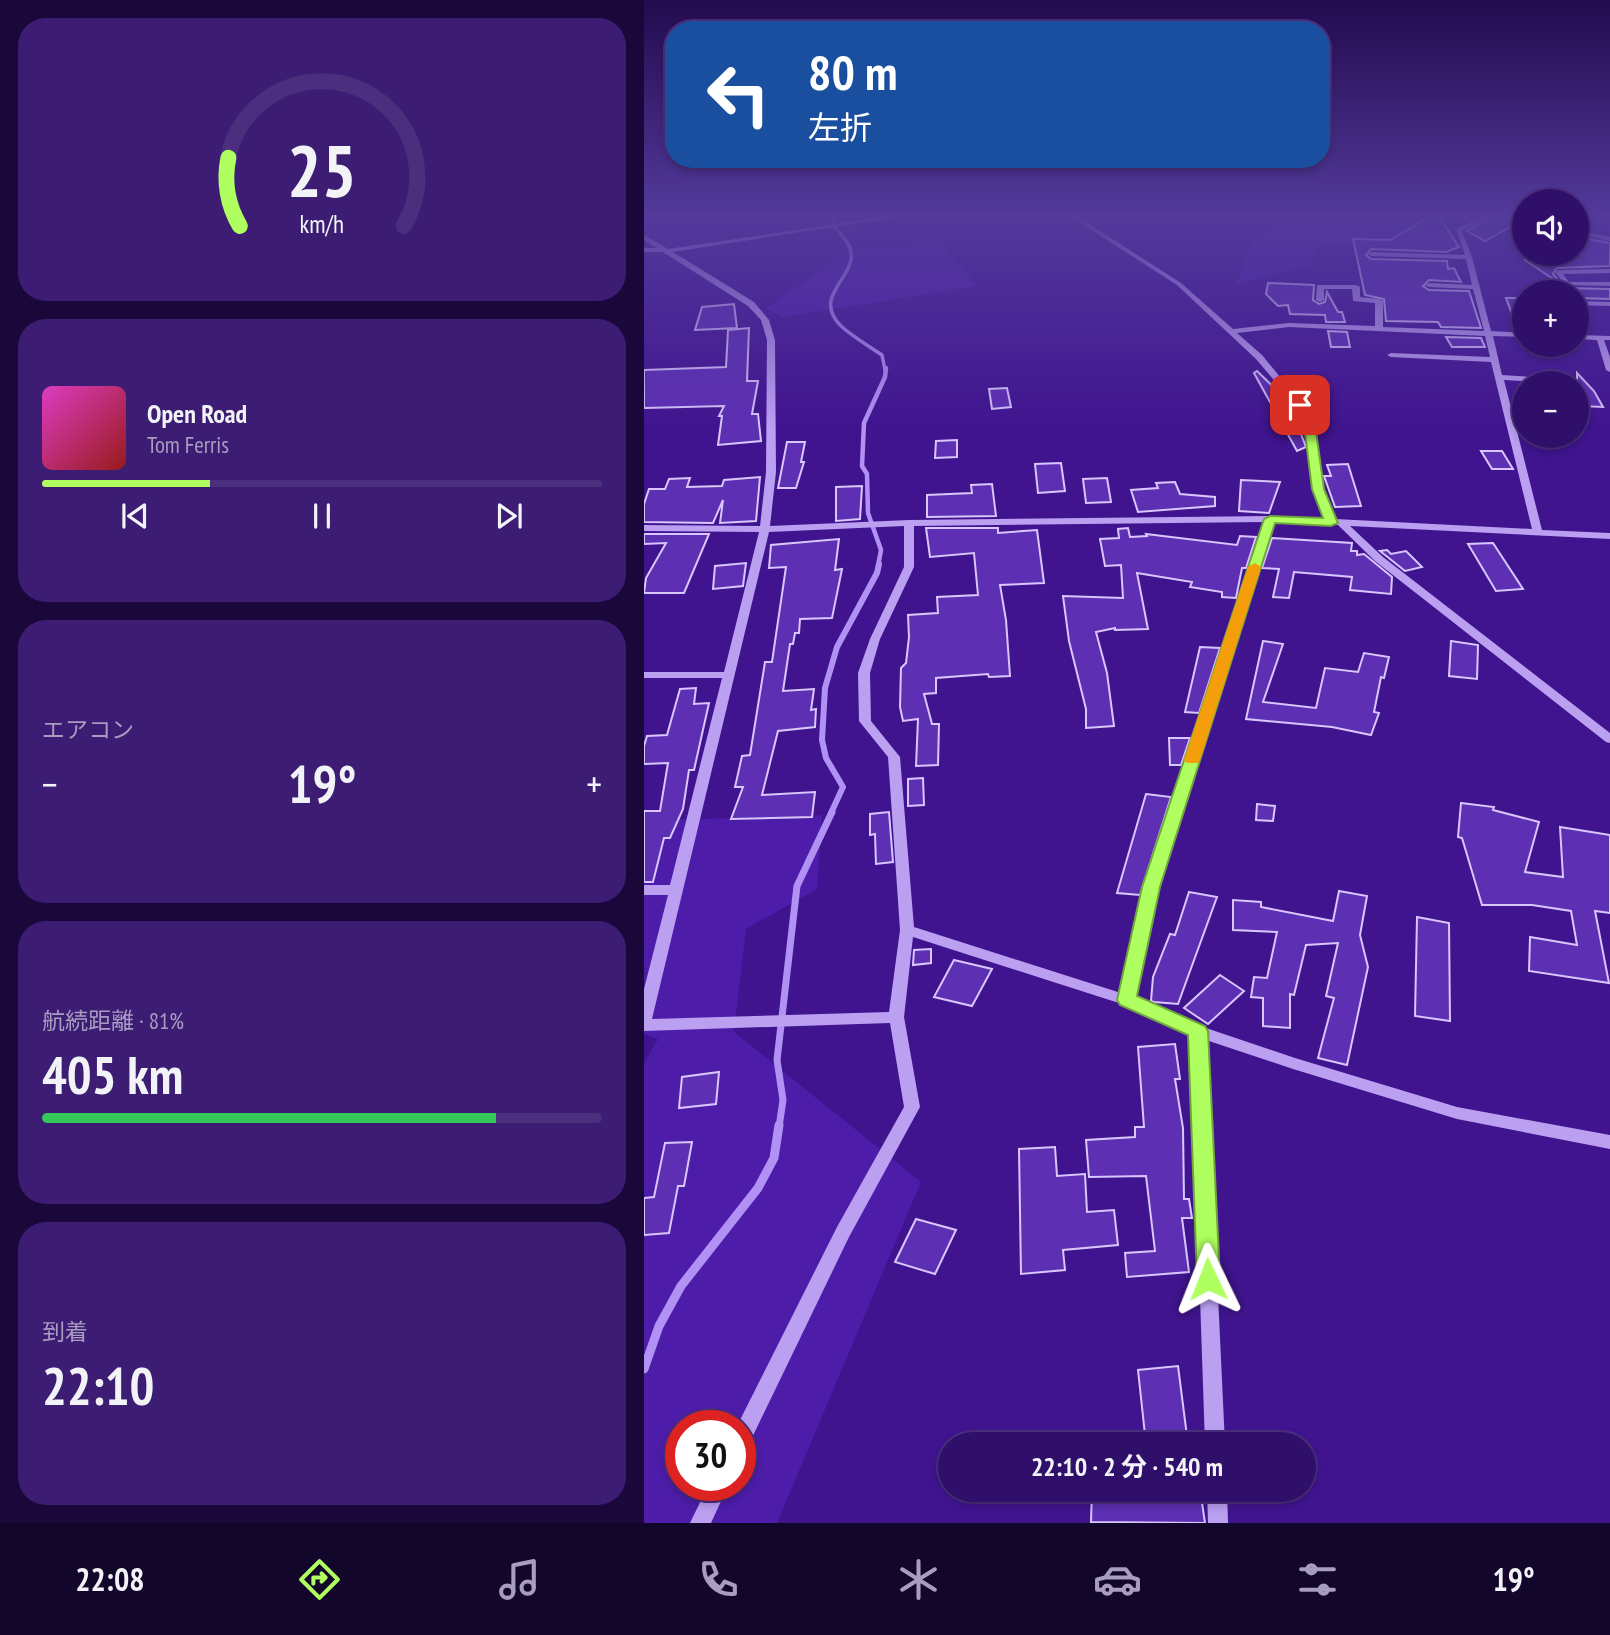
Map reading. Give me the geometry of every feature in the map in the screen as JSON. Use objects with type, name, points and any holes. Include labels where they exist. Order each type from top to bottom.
[{"type":"street","points":[[644,1019],[765,529],[771,472],[771,340],[765,320],[751,304],[722,286]]},
{"type":"street","points":[[1180,286],[1233,331],[1309,417],[1318,489],[1336,523],[1610,739]]},
{"type":"street","points":[[1320,286],[1320,300]]},
{"type":"street","points":[[1321,286],[1356,288],[1356,299],[1379,300],[1379,328]]},
{"type":"street","points":[[1455,286],[1477,287],[1538,533]]},
{"type":"street","points":[[1589,303],[1610,304]]},
{"type":"street","points":[[1233,331],[1289,325],[1512,335]]},
{"type":"street","points":[[1589,338],[1610,338]]},
{"type":"street","points":[[1600,338],[1610,370]]},
{"type":"street","points":[[1391,355],[1495,360]]},
{"type":"street","points":[[1499,377],[1512,378]]},
{"type":"street","points":[[644,528],[765,529],[909,523],[1270,519],[1610,536]]},
{"type":"street","points":[[1127,1000],[1151,887],[1270,519]]},
{"type":"street","points":[[755,1410],[843,1232],[912,1107],[896,1017],[906,930],[894,757],[864,721],[864,673],[875,639],[909,567],[909,523]]},
{"type":"street","points":[[644,674],[728,675]]},
{"type":"street","points":[[644,890],[677,890]]},
{"type":"street","points":[[906,930],[1127,1000],[1198,1031],[1457,1114],[1610,1142]]},
{"type":"street","points":[[644,1025],[896,1017]]},
{"type":"street","points":[[1198,1031],[1215,1432]]},
{"type":"street","points":[[700,1523],[711,1501]]},
{"type":"street","points":[[1217,1502],[1218,1523]]},
{"type":"shaded area","points":[[798,286],[978,286],[783,317],[766,308]]},
{"type":"shaded area","points":[[822,815],[817,889],[746,929],[734,1032],[921,1182],[777,1523],[644,1523],[644,1063],[658,1039],[644,1034],[644,821]]},
{"type":"building","points":[[1267,286],[1314,286],[1313,300],[1319,304],[1325,302],[1327,292],[1338,312],[1342,312],[1345,322],[1326,322],[1325,315],[1290,314],[1288,305],[1278,306],[1266,294]]},
{"type":"building","points":[[1363,286],[1423,286],[1429,290],[1469,291],[1481,328],[1441,327],[1438,322],[1386,321],[1384,299],[1365,295]]},
{"type":"building","points":[[1589,289],[1610,289],[1610,299],[1589,298]]},
{"type":"building","points":[[1506,298],[1512,298],[1512,314]]},
{"type":"building","points":[[734,304],[737,328],[695,330],[702,307]]},
{"type":"building","points":[[749,328],[747,381],[758,381],[752,414],[758,414],[761,441],[718,445],[722,416],[719,416],[724,406],[644,408],[644,370],[726,367],[728,330]]},
{"type":"building","points":[[1328,331],[1347,332],[1350,347],[1331,347]]},
{"type":"building","points":[[1446,337],[1481,338],[1485,347],[1452,347]]},
{"type":"building","points":[[1257,371],[1288,401],[1306,447],[1297,451],[1254,373]]},
{"type":"building","points":[[1589,386],[1594,391],[1603,407],[1589,406]]},
{"type":"building","points":[[1007,388],[1011,407],[992,409],[989,389]]},
{"type":"building","points":[[957,440],[957,457],[935,458],[936,441]]},
{"type":"building","points":[[787,442],[805,442],[801,462],[804,462],[796,488],[778,488]]},
{"type":"building","points":[[1481,451],[1502,451],[1513,469],[1492,469]]},
{"type":"building","points":[[1061,463],[1065,491],[1038,493],[1035,464]]},
{"type":"building","points":[[1348,464],[1361,506],[1335,507],[1324,476],[1331,476],[1327,465]]},
{"type":"building","points":[[760,477],[756,521],[720,523],[723,500],[713,523],[644,522],[644,504],[649,489],[665,489],[669,479],[690,478],[687,487],[722,486],[724,480]]},
{"type":"building","points":[[1107,478],[1111,502],[1086,503],[1083,479]]},
{"type":"building","points":[[1241,480],[1280,482],[1269,513],[1239,511]]},
{"type":"building","points":[[1175,482],[1180,494],[1215,497],[1215,506],[1138,512],[1131,490],[1158,488],[1156,483]]},
{"type":"building","points":[[992,484],[996,516],[927,517],[927,495],[972,493],[971,485]]},
{"type":"building","points":[[862,486],[860,519],[836,521],[836,487]]},
{"type":"building","points":[[926,528],[998,528],[998,533],[1037,530],[1044,583],[1000,585],[1006,620],[1010,676],[989,677],[988,674],[936,678],[936,693],[924,694],[932,724],[939,724],[938,765],[916,766],[918,719],[903,721],[900,707],[901,668],[906,663],[909,637],[908,615],[938,613],[937,597],[978,595],[974,553],[930,557]]},
{"type":"building","points":[[1128,528],[1130,537],[1147,536],[1146,534],[1237,545],[1240,536],[1256,537],[1246,568],[1242,568],[1236,598],[1222,597],[1222,592],[1190,587],[1192,582],[1137,573],[1148,629],[1115,628],[1096,632],[1107,673],[1114,726],[1086,728],[1086,709],[1069,641],[1063,596],[1123,598],[1121,565],[1105,566],[1100,539],[1119,538],[1118,529]]},
{"type":"building","points":[[644,534],[709,534],[684,593],[644,593],[646,578],[666,543],[644,544]]},
{"type":"building","points":[[1272,538],[1352,543],[1351,551],[1357,551],[1357,555],[1364,554],[1392,577],[1391,594],[1350,590],[1352,577],[1294,572],[1289,598],[1273,597],[1279,569],[1262,568]]},
{"type":"building","points":[[839,539],[835,570],[842,569],[832,618],[800,619],[799,633],[795,633],[793,644],[790,644],[783,691],[814,689],[811,710],[816,709],[815,727],[778,731],[762,795],[815,792],[812,817],[731,819],[743,787],[735,787],[742,756],[750,755],[765,662],[772,662],[786,567],[769,568],[771,545]]},
{"type":"building","points":[[1493,543],[1523,589],[1496,591],[1468,544]]},
{"type":"building","points":[[1387,550],[1391,554],[1406,551],[1422,567],[1405,571],[1380,551]]},
{"type":"building","points":[[746,563],[743,586],[713,589],[715,566]]},
{"type":"building","points":[[1263,641],[1283,644],[1263,702],[1316,708],[1325,668],[1358,672],[1364,653],[1389,657],[1384,678],[1381,677],[1374,712],[1379,713],[1371,735],[1332,727],[1246,719]]},
{"type":"building","points":[[1451,641],[1478,645],[1477,679],[1449,676]]},
{"type":"building","points":[[1200,647],[1220,648],[1199,713],[1185,712]]},
{"type":"building","points":[[696,688],[694,704],[709,703],[694,770],[689,770],[683,809],[670,838],[664,838],[653,882],[644,882],[644,811],[660,811],[668,763],[644,764],[644,746],[647,736],[667,735],[680,689]]},
{"type":"building","points":[[1169,738],[1190,738],[1181,765],[1170,765]]},
{"type":"building","points":[[923,778],[924,805],[908,806],[908,779]]},
{"type":"building","points":[[1146,794],[1171,797],[1140,895],[1117,893]]},
{"type":"building","points":[[1461,803],[1494,807],[1493,810],[1539,822],[1525,872],[1563,877],[1560,827],[1610,835],[1610,913],[1595,911],[1609,983],[1529,971],[1530,937],[1577,945],[1571,911],[1532,905],[1482,905],[1462,838],[1458,837]]},
{"type":"building","points":[[1257,804],[1275,806],[1273,821],[1256,820]]},
{"type":"building","points":[[889,812],[893,862],[876,864],[875,834],[870,835],[870,814]]},
{"type":"building","points":[[1339,891],[1367,896],[1360,935],[1368,967],[1347,1065],[1318,1058],[1334,998],[1326,996],[1338,943],[1306,945],[1294,995],[1290,994],[1290,1028],[1263,1026],[1263,998],[1251,997],[1254,977],[1267,978],[1277,932],[1233,930],[1233,900],[1261,902],[1261,907],[1333,921]]},
{"type":"building","points":[[1189,892],[1217,897],[1178,1004],[1151,1001],[1153,977],[1170,934],[1175,935]]},
{"type":"building","points":[[1417,917],[1449,923],[1450,1021],[1415,1016]]},
{"type":"building","points":[[931,949],[931,963],[913,965],[914,950]]},
{"type":"building","points":[[954,960],[992,969],[972,1006],[934,997]]},
{"type":"building","points":[[1220,975],[1244,991],[1208,1024],[1184,1008]]},
{"type":"building","points":[[1175,1044],[1180,1079],[1175,1079],[1183,1128],[1184,1199],[1189,1199],[1192,1218],[1182,1218],[1189,1272],[1127,1277],[1125,1253],[1155,1251],[1146,1176],[1089,1177],[1086,1140],[1135,1137],[1135,1127],[1144,1127],[1138,1047]]},
{"type":"building","points":[[719,1072],[716,1104],[679,1108],[682,1077]]},
{"type":"building","points":[[692,1142],[684,1186],[678,1186],[669,1233],[644,1235],[644,1198],[654,1197],[665,1143]]},
{"type":"building","points":[[1055,1147],[1057,1176],[1085,1174],[1087,1212],[1114,1210],[1118,1245],[1063,1250],[1065,1270],[1021,1274],[1019,1149]]},
{"type":"building","points":[[916,1219],[956,1230],[935,1274],[895,1262]]},
{"type":"building","points":[[1178,1366],[1186,1432],[1145,1432],[1138,1370]]},
{"type":"building","points":[[1092,1502],[1202,1502],[1205,1523],[1091,1522]]},
{"type":"waterway","points":[[838,286],[832,296],[833,315],[841,326],[882,355],[885,370]]},
{"type":"waterway","points":[[878,566],[881,550],[868,513],[867,474],[862,466],[864,423],[885,377],[886,368]]},
{"type":"waterway","points":[[831,813],[843,787],[826,758],[822,740],[825,688],[837,647],[877,573],[879,564]]},
{"type":"waterway","points":[[779,1127],[783,1100],[777,1060],[797,886],[832,812]]},
{"type":"waterway","points":[[644,1369],[659,1326],[681,1286],[758,1188],[774,1158],[779,1125]]},
{"type":"slow traffic","points":[[1192,760],[1255,567]]},
{"type":"route","points":[[1208,1279],[1198,1031],[1127,1000],[1151,887],[1270,519],[1331,523],[1318,489],[1309,417],[1300,405]]}]
